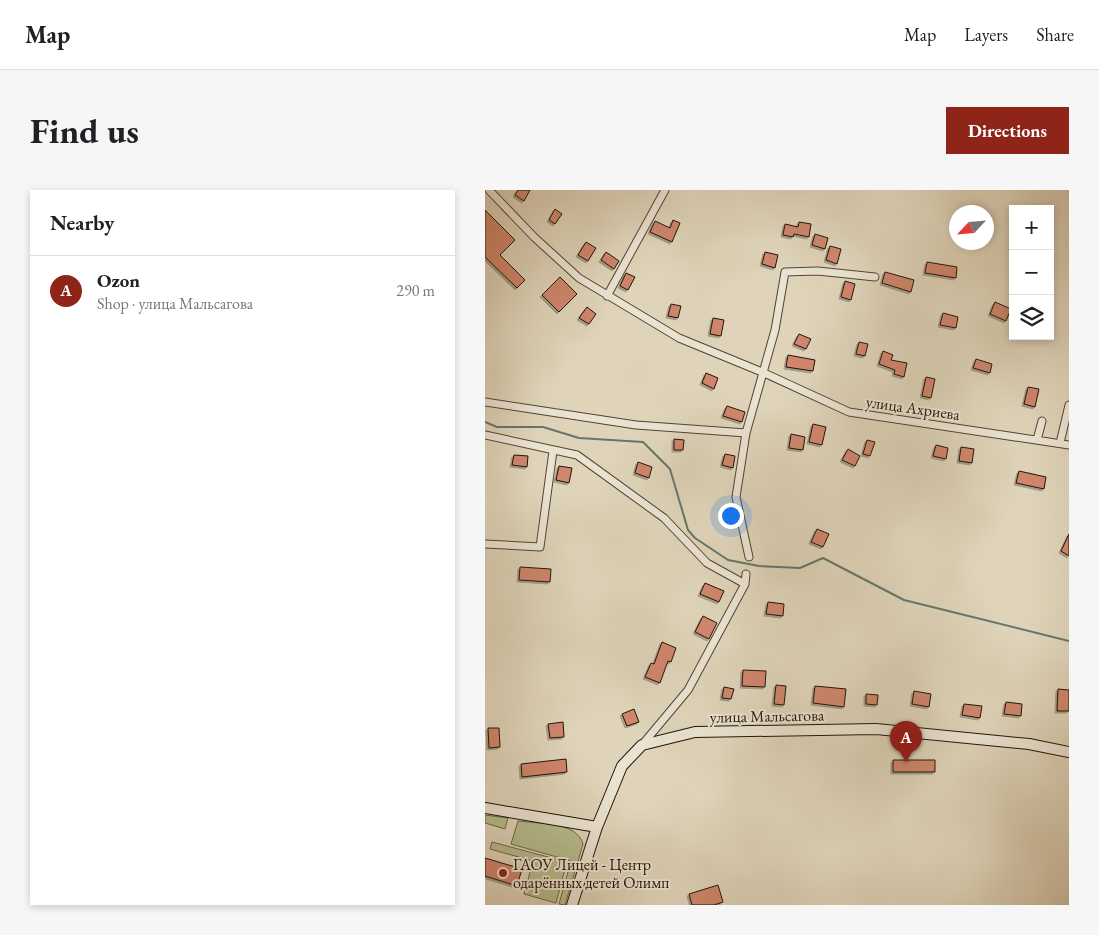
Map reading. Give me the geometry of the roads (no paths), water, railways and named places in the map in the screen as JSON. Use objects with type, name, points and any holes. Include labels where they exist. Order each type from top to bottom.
[{"type":"street","name":"улица Ахриева","points":[[489,190],[579,278],[679,338],[762,372],[849,412],[1069,445]]},
{"type":"street","points":[[607,296],[665,190]]},
{"type":"street","points":[[749,557],[736,497],[747,433],[762,372],[775,330],[785,272],[818,271],[875,278]]},
{"type":"street","points":[[485,402],[636,425],[747,433]]},
{"type":"street","points":[[1060,443],[1069,405]]},
{"type":"street","points":[[1037,440],[1041,422]]},
{"type":"street","points":[[485,435],[577,455],[664,518],[707,563],[745,584]]},
{"type":"street","points":[[485,544],[540,547],[553,451]]},
{"type":"street","points":[[572,905],[597,827],[622,766],[642,745],[687,690],[745,584],[746,574]]},
{"type":"street","name":"улица Мальсагова","points":[[642,745],[695,732],[876,729],[1029,744],[1069,752]]},
{"type":"street","points":[[485,808],[597,827]]},
{"type":"waterway","points":[[485,422],[497,427],[543,427],[579,438],[643,442],[670,469],[688,530],[695,538],[728,560],[759,566],[800,568],[823,558],[904,600],[1069,641]]},
{"type":"place","name":"Ozon","points":[[906,762]]},
{"type":"place","name":"ГАОУ Лицей - Центр одарённых детей Олимп","points":[[503,873]]}]
